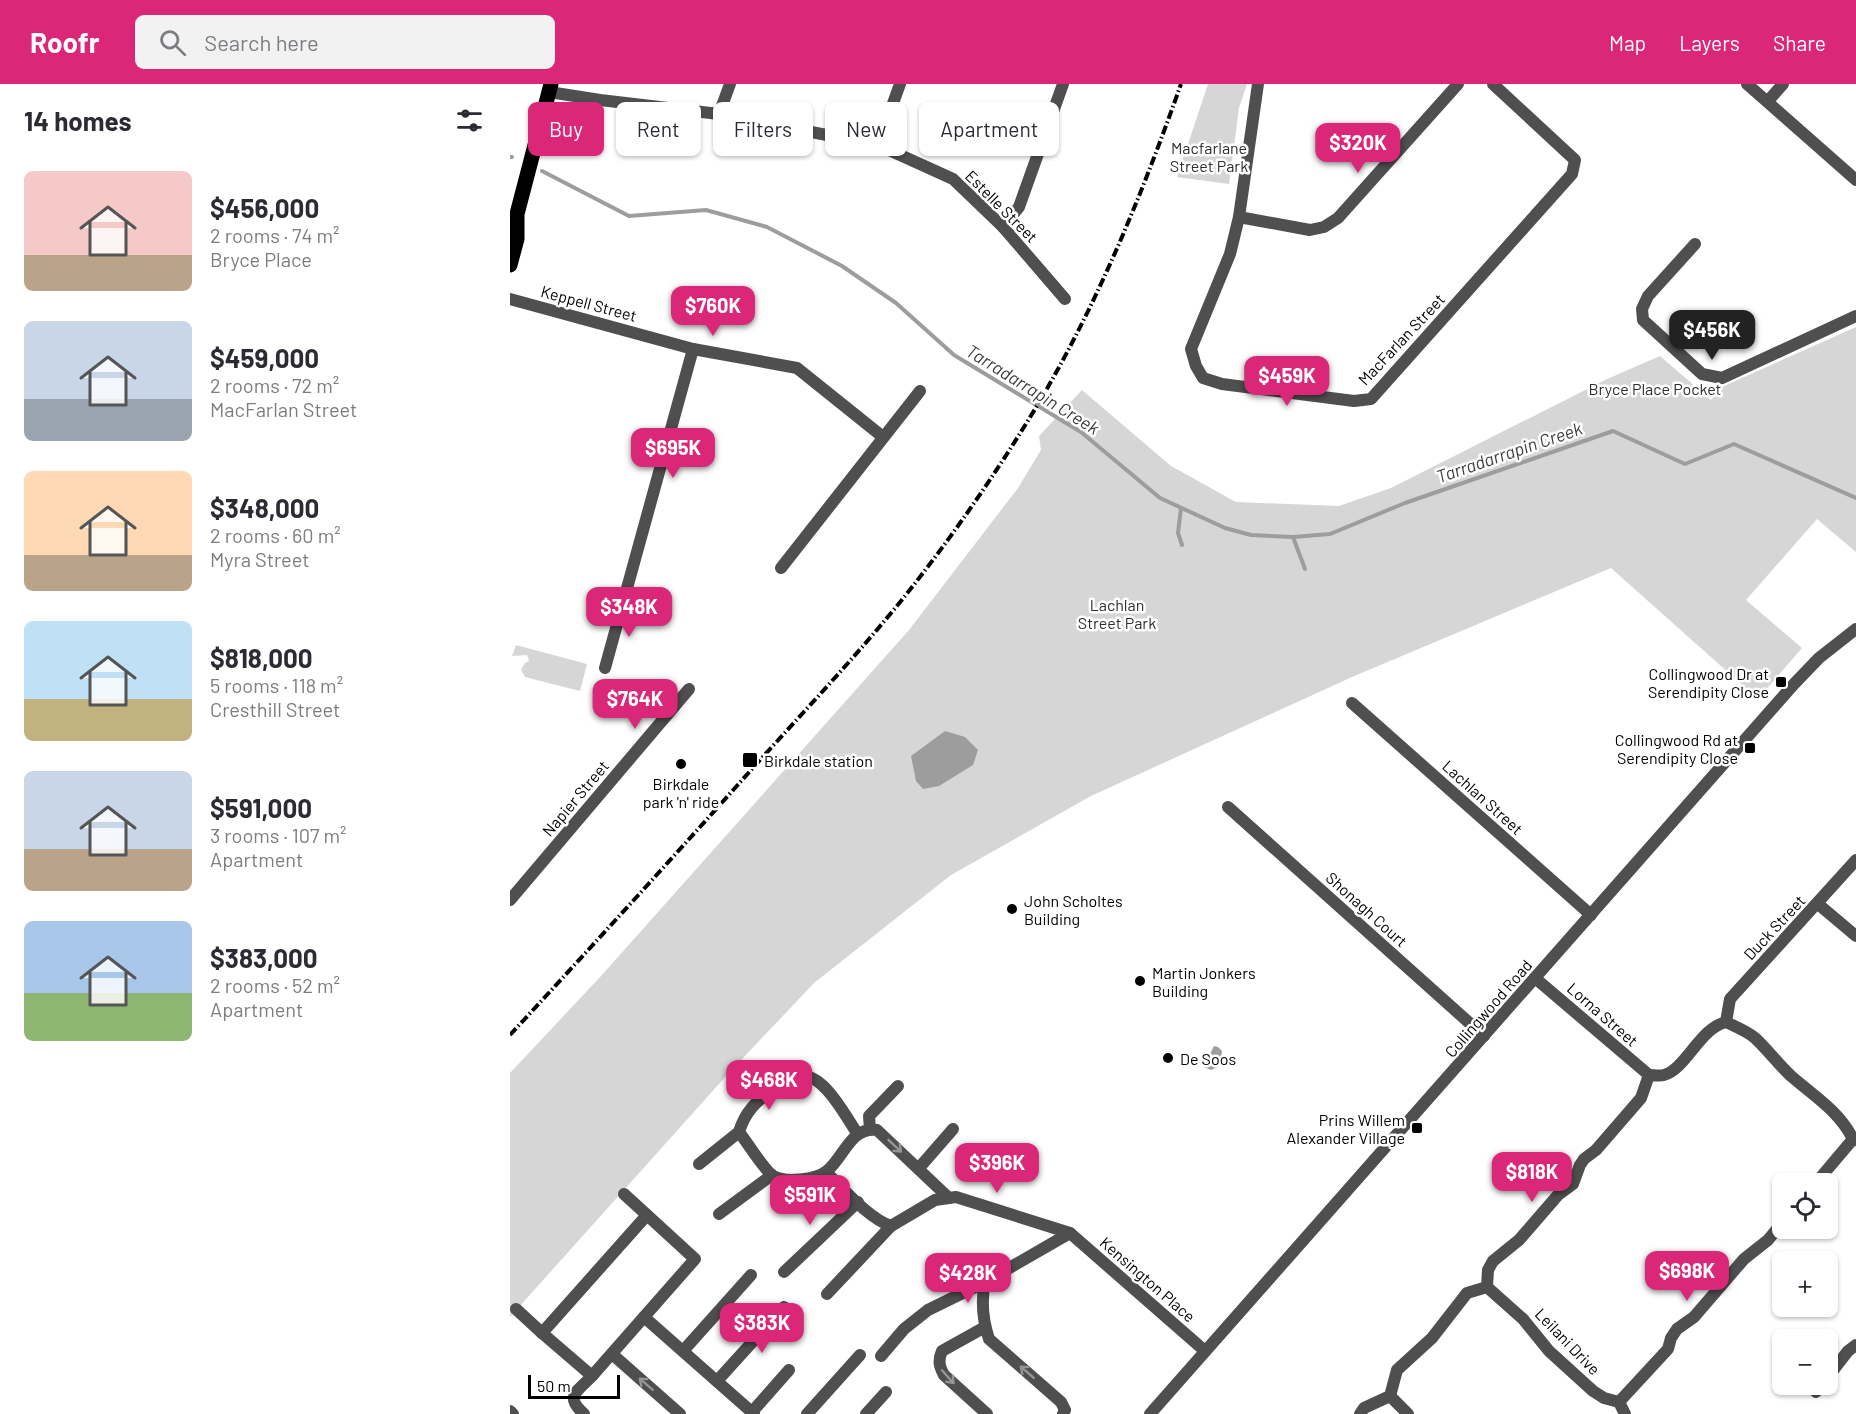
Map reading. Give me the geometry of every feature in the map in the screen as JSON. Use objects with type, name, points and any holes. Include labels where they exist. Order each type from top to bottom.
[{"type":"main road","points":[[510,265],[517,238],[513,220],[550,88]]},
{"type":"street","points":[[723,102],[730,84]]},
{"type":"street","points":[[894,102],[900,84]]},
{"type":"street","points":[[1003,227],[1019,207],[1063,84]]},
{"type":"street","name":"MacFarlan Street","points":[[1258,84],[1239,217],[1230,254],[1191,349],[1196,366],[1203,378],[1222,384],[1354,401],[1371,399],[1572,174],[1575,160],[1493,84]]},
{"type":"street","points":[[1239,217],[1310,230],[1324,227],[1338,218],[1458,84]]},
{"type":"street","points":[[1747,84],[1856,180]]},
{"type":"street","points":[[1768,101],[1783,84]]},
{"type":"street","name":"Estelle Street","points":[[550,88],[600,100],[713,113]]},
{"type":"street","name":"Estelle Street","points":[[902,156],[952,179],[1003,227],[1065,299]]},
{"type":"street","points":[[1695,244],[1648,296],[1642,309],[1643,320],[1702,374],[1722,378],[1856,316]]},
{"type":"street","name":"Keppell Street","points":[[510,299],[693,349],[797,368],[882,437]]},
{"type":"street","points":[[605,668],[693,349]]},
{"type":"street","points":[[781,568],[920,391]]},
{"type":"street","name":"Collingwood Road","points":[[1150,1414],[1794,684],[1819,658],[1856,629]]},
{"type":"street","name":"Napier Street","points":[[510,900],[689,689]]},
{"type":"street","name":"Lachlan Street","points":[[1352,704],[1591,915]]},
{"type":"street","name":"Shonagh Court","points":[[1228,807],[1484,1036]]},
{"type":"street","name":"Duck Street","points":[[1726,1022],[1730,999],[1856,860]]},
{"type":"street","points":[[1818,904],[1856,936]]},
{"type":"street","name":"Lorna Street","points":[[1535,978],[1649,1075]]},
{"type":"street","points":[[1390,1396],[1397,1370],[1432,1338],[1467,1293],[1487,1287],[1488,1270],[1493,1262],[1519,1240],[1558,1195],[1573,1184],[1584,1159],[1596,1150],[1641,1098],[1649,1075],[1665,1075],[1679,1065],[1719,1024],[1726,1022],[1754,1037],[1784,1070],[1840,1118],[1855,1139],[1825,1173]]},
{"type":"street","points":[[699,1164],[739,1132],[743,1119],[757,1101],[784,1081],[795,1076],[806,1075],[825,1086],[857,1133]]},
{"type":"street","points":[[870,1129],[869,1116],[898,1086]]},
{"type":"street","points":[[739,1132],[772,1175],[784,1180],[797,1180],[826,1172],[857,1133],[870,1129],[877,1130],[950,1198]]},
{"type":"street","points":[[919,1168],[953,1129]]},
{"type":"street","points":[[826,1172],[858,1202],[891,1226]]},
{"type":"street","points":[[719,1214],[772,1175]]},
{"type":"street","points":[[576,1411],[573,1402],[575,1395],[696,1259],[624,1194]]},
{"type":"street","points":[[827,1294],[891,1226],[935,1200],[956,1197],[1070,1233]]},
{"type":"street","points":[[784,1272],[858,1202]]},
{"type":"street","points":[[542,1333],[647,1215]]},
{"type":"street","points":[[881,1356],[904,1329],[928,1310],[985,1282],[1070,1233]]},
{"type":"street","name":"Kensington Place","points":[[1070,1233],[1205,1351]]},
{"type":"street","points":[[1625,1414],[1619,1402],[1668,1349],[1677,1329],[1694,1317],[1744,1259],[1772,1234]]},
{"type":"street","points":[[683,1351],[751,1275]]},
{"type":"street","points":[[985,1282],[982,1294],[985,1327],[990,1339],[1061,1402],[1065,1410],[1063,1414]]},
{"type":"street","name":"Leilani Drive","points":[[1487,1287],[1523,1319],[1549,1352],[1593,1391],[1604,1398],[1619,1402]]},
{"type":"street","points":[[717,1381],[784,1307]]},
{"type":"street","points":[[516,1310],[592,1376]]},
{"type":"street","points":[[644,1317],[753,1413],[789,1370]]},
{"type":"street","points":[[985,1327],[942,1351],[939,1358],[940,1368],[944,1375],[987,1414]]},
{"type":"street","points":[[1838,1364],[1856,1345]]},
{"type":"street","points":[[612,1354],[680,1414]]},
{"type":"street","points":[[807,1414],[860,1354]]},
{"type":"street","points":[[866,1414],[886,1392]]},
{"type":"street","points":[[1360,1414],[1364,1408],[1390,1396]]},
{"type":"street","points":[[1390,1396],[1408,1414]]},
{"type":"green space","name":"Macfarlane Street Park","points":[[1208,84],[1247,84],[1239,108],[1229,184],[1177,177]]},
{"type":"green space","name":"Lachlan Street Park","points":[[1856,327],[1856,552],[1817,519],[1746,600],[1802,648],[1758,699],[1611,568],[1352,677],[1091,796],[951,875],[814,983],[727,1075],[510,1317],[510,1073],[601,976],[909,630],[1018,488],[1041,450],[1039,436],[1082,390],[1171,466],[1236,502],[1339,506],[1391,488],[1605,380],[1660,356],[1711,400],[1724,386]]},
{"type":"green space","points":[[516,645],[587,664],[580,691],[525,677],[521,670],[529,661],[527,655],[512,656]]},
{"type":"shaded area","points":[[945,731],[965,737],[978,750],[973,765],[939,786],[923,789],[916,781],[911,756]]},
{"type":"shaded area","points":[[1214,1046],[1222,1051],[1221,1059],[1218,1067],[1211,1070],[1204,1067],[1201,1062],[1210,1054]]},
{"type":"waterway","name":"Tarradarrapin Creek","points":[[542,171],[629,216],[706,210],[767,227],[842,266],[896,303],[954,355],[1081,432],[1160,498],[1225,528],[1251,535],[1293,537],[1330,534],[1405,503],[1613,431],[1685,464],[1734,444],[1856,498]]},
{"type":"waterway","points":[[1181,508],[1178,533],[1182,545]]},
{"type":"waterway","points":[[1293,537],[1305,569]]},
{"type":"railway","points":[[510,1035],[852,659],[905,596],[967,513],[1010,449],[1048,386],[1092,303],[1131,217],[1181,84]]},
{"type":"place","name":"Collingwood Dr at Serendipity Close","points":[[1781,682]]},
{"type":"place","name":"Collingwood Rd at Serendipity Close","points":[[1750,748]]},
{"type":"place","name":"Birkdale station","points":[[750,760]]},
{"type":"place","name":"Birkdale park 'n' ride","points":[[681,764]]},
{"type":"place","name":"John Scholtes Building","points":[[1012,909]]},
{"type":"place","name":"Martin Jonkers Building","points":[[1140,981]]},
{"type":"place","name":"De Soos","points":[[1168,1058]]},
{"type":"place","name":"Prins Willem Alexander Village","points":[[1417,1128]]},
{"type":"park label","name":"Bryce Place Pocket","points":[[1655,388]]}]
